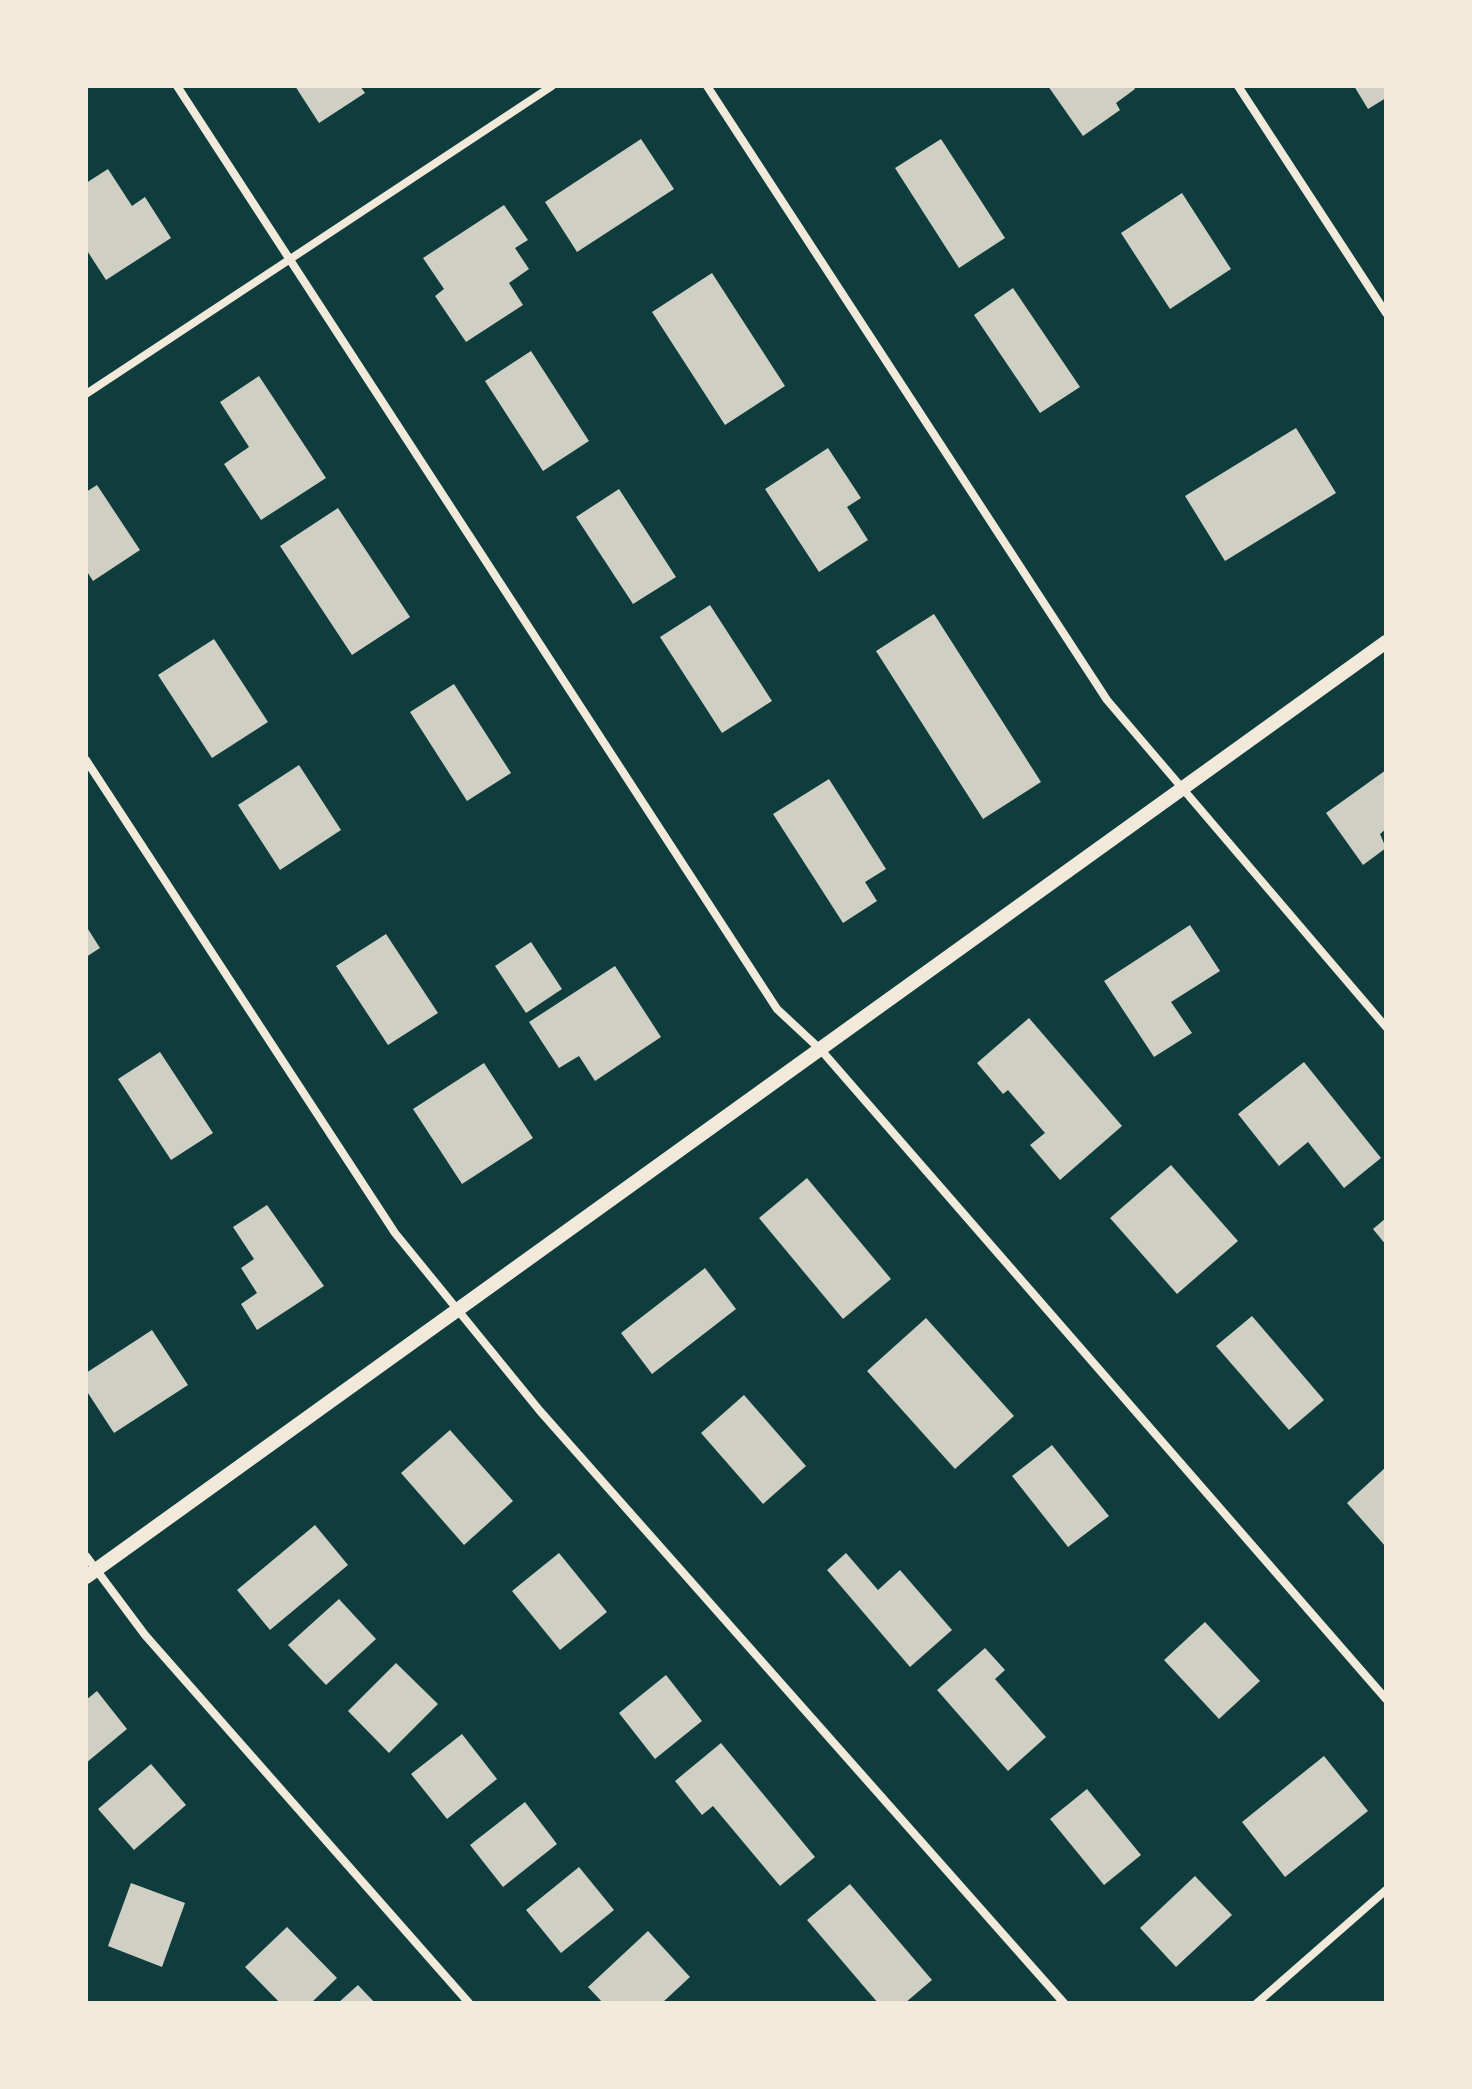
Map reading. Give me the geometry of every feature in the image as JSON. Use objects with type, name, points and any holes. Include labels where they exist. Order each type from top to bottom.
[{"type":"street","points":[[177,86],[777,1009],[821,1050],[1386,1699]]},
{"type":"street","points":[[86,394],[552,86]]},
{"type":"street","points":[[707,86],[1107,700],[1386,1027]]},
{"type":"street","points":[[1238,86],[1386,313]]},
{"type":"street","points":[[91,1573],[1386,642]]},
{"type":"street","points":[[86,760],[395,1233],[540,1411],[1064,2003]]},
{"type":"street","points":[[86,1556],[91,1573],[469,2003]]},
{"type":"street","points":[[1257,2003],[1386,1890]]},
{"type":"building","points":[[295,86],[360,86],[365,93],[319,123]]},
{"type":"building","points":[[1048,86],[1133,86],[1135,89],[1116,103],[1120,110],[1083,136]]},
{"type":"building","points":[[1354,86],[1386,86],[1386,98],[1368,109]]},
{"type":"building","points":[[641,139],[674,189],[577,252],[545,202]]},
{"type":"building","points":[[941,139],[1005,238],[959,268],[895,168]]},
{"type":"building","points":[[108,169],[132,206],[145,197],[171,238],[106,280],[86,249],[86,183]]},
{"type":"building","points":[[1182,193],[1231,269],[1170,309],[1121,233]]},
{"type":"building","points":[[504,205],[528,240],[515,248],[529,269],[509,283],[523,305],[466,342],[435,296],[444,289],[423,258]]},
{"type":"building","points":[[712,273],[785,386],[725,425],[652,312]]},
{"type":"building","points":[[1013,288],[1080,387],[1040,413],[974,315]]},
{"type":"building","points":[[531,351],[589,441],[543,471],[485,381]]},
{"type":"building","points":[[259,376],[326,478],[261,520],[224,464],[249,447],[220,402]]},
{"type":"building","points":[[1296,428],[1336,493],[1225,561],[1185,496]]},
{"type":"building","points":[[828,448],[861,498],[847,507],[868,540],[819,572],[765,489]]},
{"type":"building","points":[[97,485],[140,550],[93,581],[86,570],[86,492]]},
{"type":"building","points":[[619,489],[676,577],[633,604],[576,517]]},
{"type":"building","points":[[338,508],[410,617],[352,655],[280,546]]},
{"type":"building","points":[[710,605],[772,701],[722,733],[660,637]]},
{"type":"building","points":[[934,614],[1041,782],[983,819],[876,651]]},
{"type":"building","points":[[214,639],[268,722],[212,758],[158,675]]},
{"type":"building","points":[[454,684],[511,773],[467,801],[410,712]]},
{"type":"building","points":[[299,765],[341,830],[280,870],[238,805]]},
{"type":"building","points":[[1386,770],[1386,829],[1380,834],[1386,848],[1363,865],[1326,813]]},
{"type":"building","points":[[829,779],[886,869],[865,882],[877,901],[843,923],[773,814]]},
{"type":"building","points":[[1190,925],[1220,971],[1171,1002],[1192,1033],[1154,1057],[1104,981]]},
{"type":"building","points":[[86,926],[100,948],[86,957]]},
{"type":"building","points":[[386,934],[438,1013],[388,1045],[336,966]]},
{"type":"building","points":[[531,942],[562,989],[526,1013],[495,966]]},
{"type":"building","points":[[615,966],[661,1037],[595,1081],[579,1056],[559,1068],[529,1022]]},
{"type":"building","points":[[1029,1018],[1122,1126],[1060,1180],[1030,1145],[1045,1133],[1008,1090],[1003,1094],[977,1063]]},
{"type":"building","points":[[160,1052],[213,1133],[171,1160],[118,1079]]},
{"type":"building","points":[[1304,1062],[1381,1158],[1344,1188],[1308,1142],[1279,1166],[1238,1114]]},
{"type":"building","points":[[484,1063],[533,1138],[462,1184],[413,1109]]},
{"type":"building","points":[[1171,1165],[1238,1241],[1177,1294],[1110,1218]]},
{"type":"building","points":[[807,1178],[891,1279],[843,1319],[759,1218]]},
{"type":"building","points":[[267,1205],[324,1286],[257,1330],[241,1304],[257,1293],[241,1268],[254,1259],[233,1227]]},
{"type":"building","points":[[1386,1218],[1386,1245],[1373,1229]]},
{"type":"building","points":[[705,1268],[736,1309],[652,1374],[621,1333]]},
{"type":"building","points":[[1252,1316],[1324,1400],[1289,1430],[1216,1346]]},
{"type":"building","points":[[926,1318],[1014,1416],[955,1469],[867,1371]]},
{"type":"building","points":[[152,1330],[188,1385],[114,1433],[86,1390],[86,1373]]},
{"type":"building","points":[[744,1395],[806,1466],[763,1504],[701,1433]]},
{"type":"building","points":[[450,1430],[513,1501],[464,1545],[401,1473]]},
{"type":"building","points":[[1052,1445],[1109,1516],[1068,1547],[1012,1476]]},
{"type":"building","points":[[1386,1467],[1386,1547],[1347,1503]]},
{"type":"building","points":[[315,1525],[348,1565],[270,1630],[237,1590]]},
{"type":"building","points":[[559,1553],[607,1612],[560,1650],[512,1591]]},
{"type":"building","points":[[846,1553],[878,1590],[900,1570],[952,1630],[910,1667],[827,1570]]},
{"type":"building","points":[[339,1599],[376,1639],[326,1685],[288,1645]]},
{"type":"building","points":[[1205,1622],[1260,1681],[1219,1719],[1164,1660]]},
{"type":"building","points":[[985,1648],[1005,1670],[995,1679],[1046,1737],[1008,1771],[937,1690]]},
{"type":"building","points":[[396,1663],[438,1704],[389,1753],[348,1711]]},
{"type":"building","points":[[666,1675],[702,1721],[655,1759],[619,1713]]},
{"type":"building","points":[[97,1691],[127,1729],[86,1763],[86,1700]]},
{"type":"building","points":[[462,1734],[497,1779],[447,1819],[411,1774]]},
{"type":"building","points":[[721,1743],[815,1857],[780,1886],[713,1806],[702,1815],[675,1781]]},
{"type":"building","points":[[1324,1756],[1368,1811],[1285,1877],[1242,1822]]},
{"type":"building","points":[[151,1764],[186,1805],[134,1850],[98,1809]]},
{"type":"building","points":[[1087,1789],[1141,1855],[1104,1885],[1050,1819]]},
{"type":"building","points":[[525,1802],[557,1844],[503,1887],[470,1845]]},
{"type":"building","points":[[579,1867],[614,1910],[561,1953],[526,1910]]},
{"type":"building","points":[[1195,1876],[1232,1915],[1176,1967],[1140,1928]]},
{"type":"building","points":[[131,1883],[185,1903],[162,1967],[108,1946]]},
{"type":"building","points":[[850,1884],[932,1980],[905,2003],[878,2003],[807,1920]]},
{"type":"building","points":[[287,1927],[337,1978],[311,2003],[280,2003],[245,1967]]},
{"type":"building","points":[[648,1931],[690,1977],[662,2003],[603,2003],[588,1987]]},
{"type":"building","points":[[358,1985],[375,2003],[338,2003]]}]
